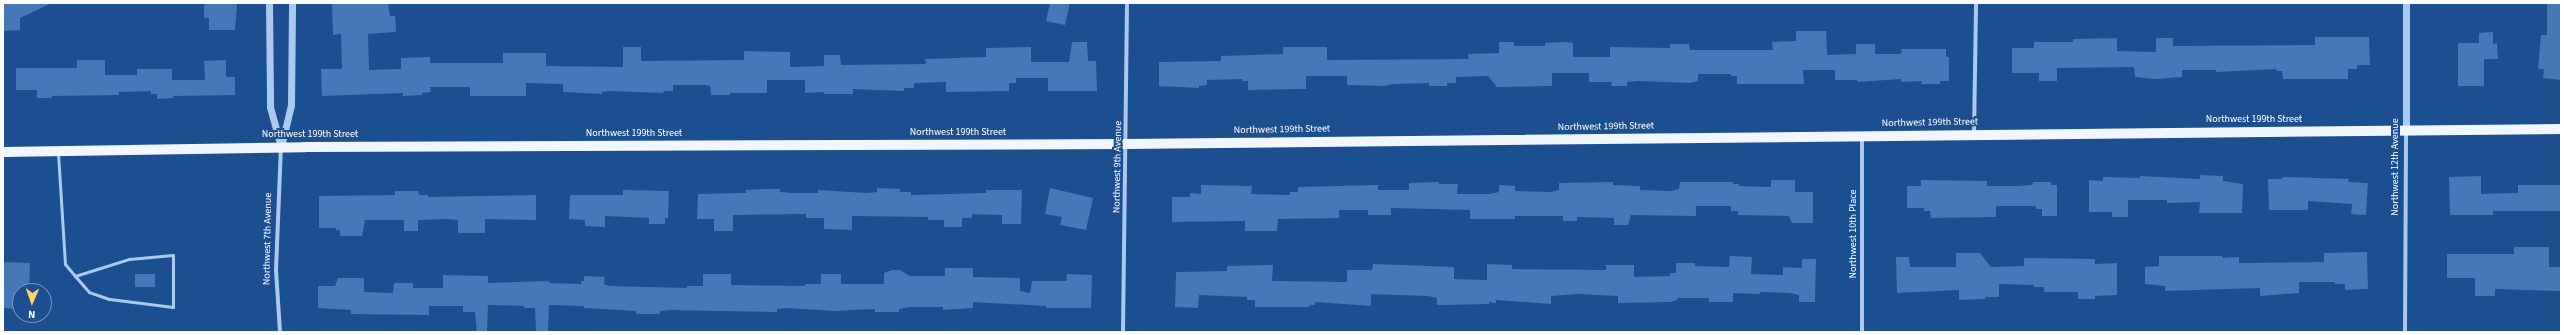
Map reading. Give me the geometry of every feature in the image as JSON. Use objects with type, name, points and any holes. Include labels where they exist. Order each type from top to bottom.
[{"type":"main road","name":"Northwest 199th Street","points":[[3,152],[281,147],[1126,144],[1974,134],[2406,131],[2561,128]]},
{"type":"street","name":"Northwest 7th Avenue","points":[[269,3],[270,107],[281,147]]},
{"type":"street","name":"Northwest 7th Avenue","points":[[280,332],[276,270],[281,147],[291,105],[292,3]]},
{"type":"street","name":"Northwest 9th Avenue","points":[[1123,332],[1127,3]]},
{"type":"street","points":[[1974,134],[1976,3]]},
{"type":"street","name":"Northwest 12th Avenue","points":[[2405,332],[2406,3]]},
{"type":"street","name":"Northwest 10th Place","points":[[1862,136],[1862,332]]},
{"type":"lane","points":[[58,151],[65,264],[75,276],[89,292],[109,299],[173,306],[173,255],[129,259],[75,276]]},
{"type":"building","points":[[3,3],[52,3],[20,18],[20,30],[3,31]]},
{"type":"building","points":[[209,3],[237,4],[235,30],[209,30],[209,18],[204,18],[204,5]]},
{"type":"building","points":[[332,3],[388,3],[390,16],[395,16],[396,32],[368,34],[369,70],[401,69],[401,58],[430,57],[430,63],[503,63],[503,53],[546,53],[546,66],[623,67],[623,47],[641,47],[641,61],[744,60],[744,51],[790,52],[790,67],[824,66],[824,55],[840,55],[841,65],[926,64],[925,59],[986,57],[986,48],[1031,47],[1031,62],[1069,62],[1072,42],[1087,42],[1088,61],[1096,61],[1097,91],[1048,91],[1048,78],[1016,78],[1016,83],[1009,83],[1009,91],[946,92],[946,82],[914,83],[914,88],[904,88],[904,91],[853,89],[853,94],[824,94],[824,92],[805,93],[805,80],[767,80],[767,93],[730,93],[730,95],[711,95],[710,86],[705,85],[673,85],[673,91],[663,91],[664,93],[611,91],[602,92],[602,94],[563,92],[563,84],[526,83],[526,96],[470,96],[470,87],[430,87],[431,92],[422,93],[422,95],[403,96],[403,93],[322,96],[321,69],[342,69],[341,34],[333,35]]},
{"type":"building","points":[[1050,3],[1070,3],[1065,25],[1046,21]]},
{"type":"building","points":[[2547,3],[2561,3],[2561,80],[2543,78],[2544,69],[2538,69],[2541,35],[2547,35]]},
{"type":"building","points":[[1796,31],[1826,31],[1827,55],[1856,54],[1856,44],[1875,44],[1875,54],[1901,54],[1902,49],[1946,49],[1946,57],[1949,57],[1949,81],[1940,81],[1940,84],[1921,84],[1922,81],[1901,82],[1901,79],[1857,82],[1857,80],[1835,80],[1835,70],[1803,70],[1804,84],[1737,84],[1737,76],[1731,76],[1731,74],[1698,74],[1698,81],[1690,83],[1638,81],[1627,82],[1627,86],[1611,86],[1612,82],[1589,82],[1589,73],[1552,73],[1552,86],[1497,87],[1488,76],[1456,77],[1456,83],[1447,83],[1447,86],[1429,86],[1429,83],[1394,84],[1384,86],[1347,85],[1347,76],[1306,76],[1306,89],[1248,90],[1248,81],[1242,81],[1242,79],[1207,80],[1207,85],[1199,86],[1199,88],[1159,86],[1159,62],[1221,61],[1221,56],[1283,54],[1283,47],[1327,47],[1327,60],[1469,59],[1468,54],[1499,53],[1499,42],[1514,42],[1514,46],[1545,46],[1545,43],[1565,42],[1573,43],[1573,57],[1610,57],[1610,47],[1670,48],[1670,44],[1689,44],[1690,50],[1773,50],[1772,42],[1796,41]]},
{"type":"building","points":[[2493,32],[2493,44],[2497,43],[2498,59],[2484,59],[2484,86],[2458,86],[2458,43],[2479,43],[2479,33]]},
{"type":"building","points":[[2315,37],[2369,37],[2370,65],[2357,65],[2357,69],[2348,69],[2348,79],[2283,79],[2282,71],[2276,71],[2277,69],[2216,72],[2216,70],[2182,70],[2182,77],[2156,79],[2135,77],[2134,67],[2057,68],[2057,81],[2039,81],[2039,73],[2012,73],[2012,48],[2034,48],[2034,42],[2073,42],[2073,39],[2117,38],[2117,51],[2156,52],[2156,38],[2173,38],[2173,46],[2315,45]]},
{"type":"building","points":[[77,60],[105,60],[105,75],[137,75],[137,69],[172,69],[172,80],[205,80],[204,61],[226,60],[226,77],[235,77],[235,95],[173,96],[173,98],[157,99],[157,94],[151,94],[151,91],[119,92],[119,95],[52,96],[52,98],[37,98],[37,90],[16,90],[16,68],[77,68]]},
{"type":"building","points":[[2200,175],[2223,176],[2223,181],[2243,184],[2242,213],[2199,213],[2200,202],[2167,203],[2167,200],[2128,200],[2128,217],[2112,217],[2112,212],[2089,212],[2089,180],[2103,181],[2103,177],[2140,178],[2140,176],[2200,179]]},
{"type":"building","points":[[2481,176],[2481,194],[2518,193],[2518,185],[2561,185],[2561,211],[2493,211],[2493,215],[2450,215],[2449,177]]},
{"type":"building","points":[[2283,177],[2349,179],[2348,182],[2368,183],[2366,215],[2351,214],[2352,204],[2308,201],[2308,210],[2269,210],[2268,179],[2282,179]]},
{"type":"building","points":[[1771,180],[1795,180],[1795,192],[1813,192],[1813,223],[1792,223],[1789,216],[1738,215],[1738,211],[1731,211],[1731,206],[1696,206],[1696,216],[1631,215],[1628,225],[1614,225],[1614,218],[1577,217],[1577,221],[1563,221],[1563,216],[1515,216],[1515,219],[1470,219],[1470,210],[1391,208],[1391,215],[1368,215],[1368,210],[1339,210],[1339,218],[1278,219],[1277,231],[1245,231],[1245,221],[1172,222],[1172,197],[1190,197],[1190,193],[1201,194],[1201,185],[1252,186],[1251,194],[1290,195],[1290,192],[1298,192],[1298,187],[1378,185],[1378,190],[1409,190],[1409,183],[1439,182],[1439,184],[1458,184],[1457,194],[1490,194],[1499,192],[1499,185],[1515,186],[1515,191],[1550,192],[1559,190],[1559,183],[1613,182],[1613,185],[1640,186],[1640,190],[1671,191],[1679,189],[1680,182],[1733,182],[1733,184],[1739,184],[1739,186],[1771,187]]},
{"type":"building","points":[[1921,180],[1987,181],[1987,186],[2018,186],[2032,185],[2033,182],[2051,182],[2051,185],[2057,185],[2057,216],[2042,216],[2042,209],[2036,209],[2036,206],[1996,206],[1996,217],[1931,218],[1930,211],[1924,211],[1924,208],[1907,208],[1907,186],[1921,186]]},
{"type":"building","points":[[877,188],[900,189],[900,192],[911,192],[911,195],[986,193],[986,190],[1022,190],[1021,224],[1002,224],[1002,215],[972,214],[972,218],[962,218],[962,227],[944,227],[944,220],[928,220],[928,217],[852,216],[852,230],[824,229],[824,218],[806,218],[806,214],[733,215],[733,231],[714,231],[714,219],[697,219],[698,194],[746,193],[746,190],[765,189],[780,189],[780,192],[791,193],[818,193],[818,190],[867,193],[877,192]]},
{"type":"building","points":[[1050,188],[1093,198],[1086,230],[1060,225],[1062,217],[1045,214]]},
{"type":"building","points":[[623,190],[669,191],[668,218],[665,218],[665,224],[649,224],[649,218],[605,216],[605,227],[585,226],[585,220],[569,219],[570,195],[623,195]]},
{"type":"building","points":[[395,191],[418,191],[419,195],[428,195],[428,197],[536,195],[536,220],[485,219],[485,233],[458,233],[458,220],[446,219],[418,220],[418,231],[404,231],[404,220],[365,220],[362,236],[340,236],[340,230],[336,230],[336,228],[319,228],[319,196],[395,195]]},
{"type":"building","points":[[2514,247],[2549,247],[2549,267],[2560,267],[2560,291],[2495,289],[2495,296],[2475,296],[2475,278],[2447,278],[2447,254],[2514,254]]},
{"type":"building","points":[[2367,252],[2368,289],[2345,290],[2345,284],[2335,284],[2335,282],[2299,282],[2299,293],[2260,296],[2260,288],[2165,291],[2165,286],[2145,284],[2145,267],[2159,266],[2159,256],[2239,257],[2239,263],[2324,262],[2324,253]]},
{"type":"building","points":[[1956,253],[1980,253],[1991,267],[2024,266],[2024,258],[2095,259],[2095,264],[2117,263],[2117,295],[2095,296],[2095,299],[2078,299],[2078,292],[2044,292],[2044,287],[2034,287],[2034,285],[1999,284],[1999,297],[1985,297],[1985,299],[1959,300],[1959,290],[1897,293],[1896,257],[1909,257],[1910,267],[1956,267]]},
{"type":"building","points":[[1730,256],[1752,257],[1751,274],[1783,275],[1783,267],[1802,268],[1802,259],[1816,259],[1815,302],[1799,302],[1799,295],[1790,293],[1760,292],[1760,294],[1733,293],[1733,302],[1709,302],[1709,298],[1677,298],[1677,300],[1671,302],[1618,303],[1618,296],[1578,294],[1551,296],[1551,304],[1496,300],[1496,303],[1489,302],[1489,304],[1437,305],[1437,298],[1428,296],[1371,294],[1371,306],[1315,302],[1315,305],[1309,305],[1309,307],[1255,307],[1255,300],[1247,300],[1247,297],[1199,295],[1198,308],[1175,307],[1176,272],[1227,271],[1227,266],[1273,265],[1272,281],[1347,282],[1347,270],[1372,270],[1373,264],[1454,267],[1454,279],[1487,280],[1487,264],[1512,265],[1512,269],[1606,270],[1606,265],[1634,265],[1634,277],[1670,276],[1670,273],[1676,273],[1676,263],[1695,263],[1695,266],[1729,267]]},
{"type":"building","points":[[3,262],[30,263],[29,283],[12,283],[12,309],[3,308]]},
{"type":"building","points":[[945,268],[973,268],[973,277],[1020,278],[1020,291],[1030,293],[1032,281],[1066,281],[1067,274],[1092,275],[1091,308],[1046,308],[1046,306],[973,302],[973,308],[943,310],[943,307],[909,307],[899,309],[899,312],[875,312],[875,309],[834,311],[786,308],[777,309],[777,312],[670,310],[660,311],[660,314],[636,314],[636,311],[584,308],[584,306],[549,305],[548,332],[536,332],[535,308],[524,308],[524,306],[488,305],[487,332],[477,332],[475,312],[463,312],[463,306],[429,306],[429,315],[351,314],[351,310],[318,308],[318,286],[335,286],[338,278],[364,278],[364,292],[393,293],[394,283],[413,283],[413,288],[443,288],[443,275],[488,276],[488,283],[549,281],[549,283],[581,284],[581,281],[584,281],[584,276],[605,277],[604,284],[609,286],[687,288],[687,286],[703,286],[703,274],[731,274],[731,285],[805,286],[805,284],[821,284],[821,274],[841,274],[841,284],[884,284],[884,273],[892,270],[900,270],[910,276],[945,276]]},
{"type":"building","points":[[135,274],[155,274],[155,287],[135,287]]}]
